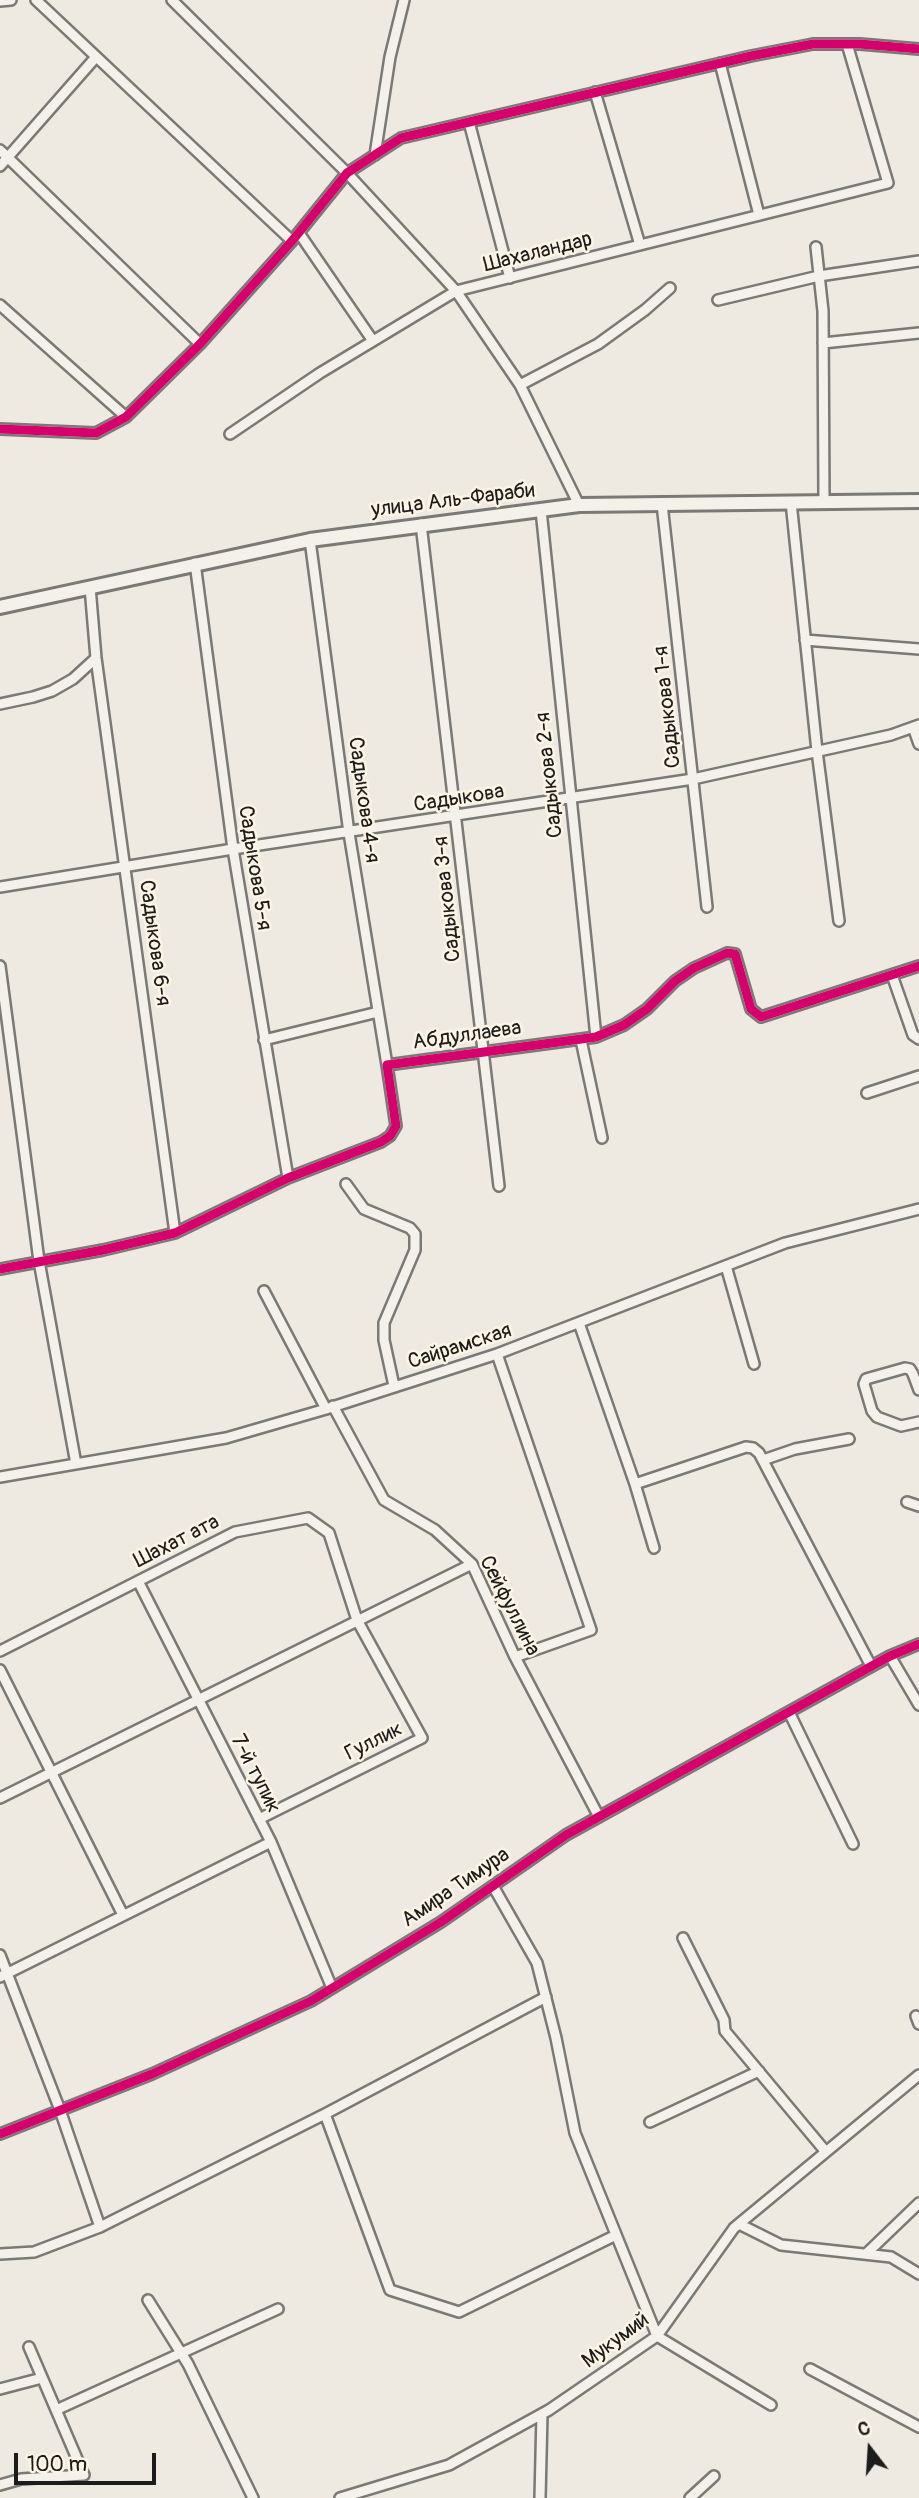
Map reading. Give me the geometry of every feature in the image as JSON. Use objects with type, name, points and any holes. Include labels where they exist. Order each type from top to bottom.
[{"type":"main road","name":"улица Аль-Фараби","points":[[0,607],[310,540],[579,505],[919,501]]},
{"type":"street","points":[[0,1],[11,0]]},
{"type":"street","points":[[36,0],[295,237],[373,341]]},
{"type":"street","points":[[172,0],[347,173],[456,291],[520,385],[579,505]]},
{"type":"street","points":[[375,155],[390,57],[404,0]]},
{"type":"street","points":[[0,429],[96,433],[126,417],[200,344],[295,237],[347,173],[401,138],[720,63],[813,44],[919,49]]},
{"type":"street","name":"Шахаландар","points":[[230,434],[373,341],[456,291],[888,183],[847,44]]},
{"type":"street","points":[[0,166],[4,154],[96,57]]},
{"type":"street","points":[[720,63],[760,215]]},
{"type":"street","points":[[595,92],[640,245]]},
{"type":"street","points":[[468,122],[510,278]]},
{"type":"street","points":[[4,154],[200,344]]},
{"type":"street","points":[[817,247],[823,343],[824,502]]},
{"type":"street","points":[[718,300],[819,275],[919,261]]},
{"type":"street","points":[[520,385],[598,344],[670,288]]},
{"type":"street","points":[[0,305],[126,417]]},
{"type":"street","points":[[823,343],[919,333]]},
{"type":"street","points":[[791,502],[817,751],[839,920]]},
{"type":"street","name":"Садыкова 1-я","points":[[663,504],[707,907]]},
{"type":"street","name":"Садыкова 2-я","points":[[541,510],[596,1037]]},
{"type":"street","name":"Садыкова 3-я","points":[[421,524],[499,1186]]},
{"type":"street","name":"Садыкова 4-я","points":[[310,540],[349,833],[387,1065]]},
{"type":"street","name":"Садыкова 5-я","points":[[195,563],[233,849],[288,1178]]},
{"type":"street","name":"Садыкова 6-я","points":[[90,587],[96,658],[176,1233]]},
{"type":"street","points":[[805,640],[919,649]]},
{"type":"street","points":[[0,704],[33,698],[52,691],[73,679],[96,658]]},
{"type":"street","points":[[916,726],[919,744]]},
{"type":"street","name":"Садыкова","points":[[0,887],[693,779],[891,735],[916,726]]},
{"type":"street","name":"Абдуллаева","points":[[0,1269],[176,1233],[288,1178],[381,1142],[390,1136],[396,1126],[387,1065],[596,1037],[624,1025],[694,968],[727,953],[735,954],[751,1009],[761,1017],[919,966]]},
{"type":"street","points":[[0,967],[39,1262],[76,1464]]},
{"type":"street","points":[[892,975],[913,1035],[919,1039]]},
{"type":"street","points":[[264,1040],[378,1012]]},
{"type":"street","points":[[581,1040],[602,1138]]},
{"type":"street","points":[[867,1093],[919,1076]]},
{"type":"street","points":[[346,1184],[364,1209],[410,1228],[415,1234],[415,1250],[384,1323],[384,1340],[394,1387]]},
{"type":"street","name":"Сайрамская","points":[[0,1477],[226,1438],[329,1408],[497,1354],[785,1243],[919,1209]]},
{"type":"street","points":[[726,1266],[754,1364]]},
{"type":"street","name":"Сейфуллина","points":[[264,1291],[384,1500],[435,1530],[472,1564],[515,1657],[599,1816]]},
{"type":"street","points":[[579,1323],[635,1484],[654,1548]]},
{"type":"street","points":[[497,1354],[591,1630],[515,1657]]},
{"type":"street","points":[[919,1390],[910,1369],[905,1368],[866,1380],[863,1384],[872,1411],[877,1417],[901,1426],[919,1422]]},
{"type":"street","points":[[763,1460],[795,1449],[849,1439]]},
{"type":"street","points":[[635,1484],[746,1447],[753,1448],[763,1460],[871,1666]]},
{"type":"street","points":[[907,1502],[919,1506]]},
{"type":"street","name":"Шахат ата","points":[[0,1651],[235,1532],[308,1518],[330,1533],[357,1620]]},
{"type":"street","points":[[0,1798],[472,1564]]},
{"type":"street","name":"7-й тупик","points":[[138,1581],[271,1842],[332,1988]]},
{"type":"street","name":"Гуллик","points":[[259,1819],[422,1738],[357,1620]]},
{"type":"street","name":"Амира Тимура","points":[[0,2134],[152,2074],[311,2001],[441,1922],[565,1835],[871,1666],[919,1644]]},
{"type":"street","points":[[890,1656],[919,1705]]},
{"type":"street","points":[[0,1670],[123,1915]]},
{"type":"street","points":[[789,1712],[853,1844]]},
{"type":"street","points":[[4,1975],[271,1842]]},
{"type":"street","points":[[493,1886],[537,1963],[556,2038],[575,2133],[657,2336],[771,2404]]},
{"type":"street","points":[[682,1938],[724,2020],[725,2031],[827,2152]]},
{"type":"street","points":[[0,1955],[4,1975],[60,2110],[100,2227]]},
{"type":"street","points":[[0,2253],[34,2252],[100,2227],[325,2114],[545,1997]]},
{"type":"street","points":[[650,2122],[759,2071]]},
{"type":"street","name":"Мукумий","points":[[340,2498],[449,2465],[542,2414],[657,2336],[734,2228],[919,2075]]},
{"type":"street","points":[[325,2114],[390,2290],[460,2312],[616,2235]]},
{"type":"street","points":[[866,2254],[919,2203]]},
{"type":"street","points":[[739,2224],[781,2245],[891,2257],[919,2274]]},
{"type":"street","points":[[148,2300],[181,2353],[253,2498]]},
{"type":"street","points":[[55,2410],[278,2309]]},
{"type":"street","points":[[0,2485],[21,2479],[84,2475],[29,2347]]},
{"type":"street","points":[[810,2370],[919,2427]]},
{"type":"street","points":[[0,2389],[42,2378]]},
{"type":"street","points":[[540,2498],[542,2414]]},
{"type":"street","points":[[690,2498],[714,2476]]},
{"type":"cycle path","points":[[0,429],[96,433],[126,417],[200,344],[292,241],[347,173],[401,138],[813,44],[860,44],[919,49]]},
{"type":"cycle path","points":[[0,1269],[103,1250],[175,1233],[288,1178],[381,1142],[390,1136],[396,1126],[387,1065],[596,1037],[624,1025],[647,1009],[675,981],[694,968],[727,953],[735,954],[751,1009],[761,1017],[919,966]]},
{"type":"cycle path","points":[[0,2134],[152,2074],[311,2001],[441,1922],[566,1835],[890,1656],[919,1644]]}]
